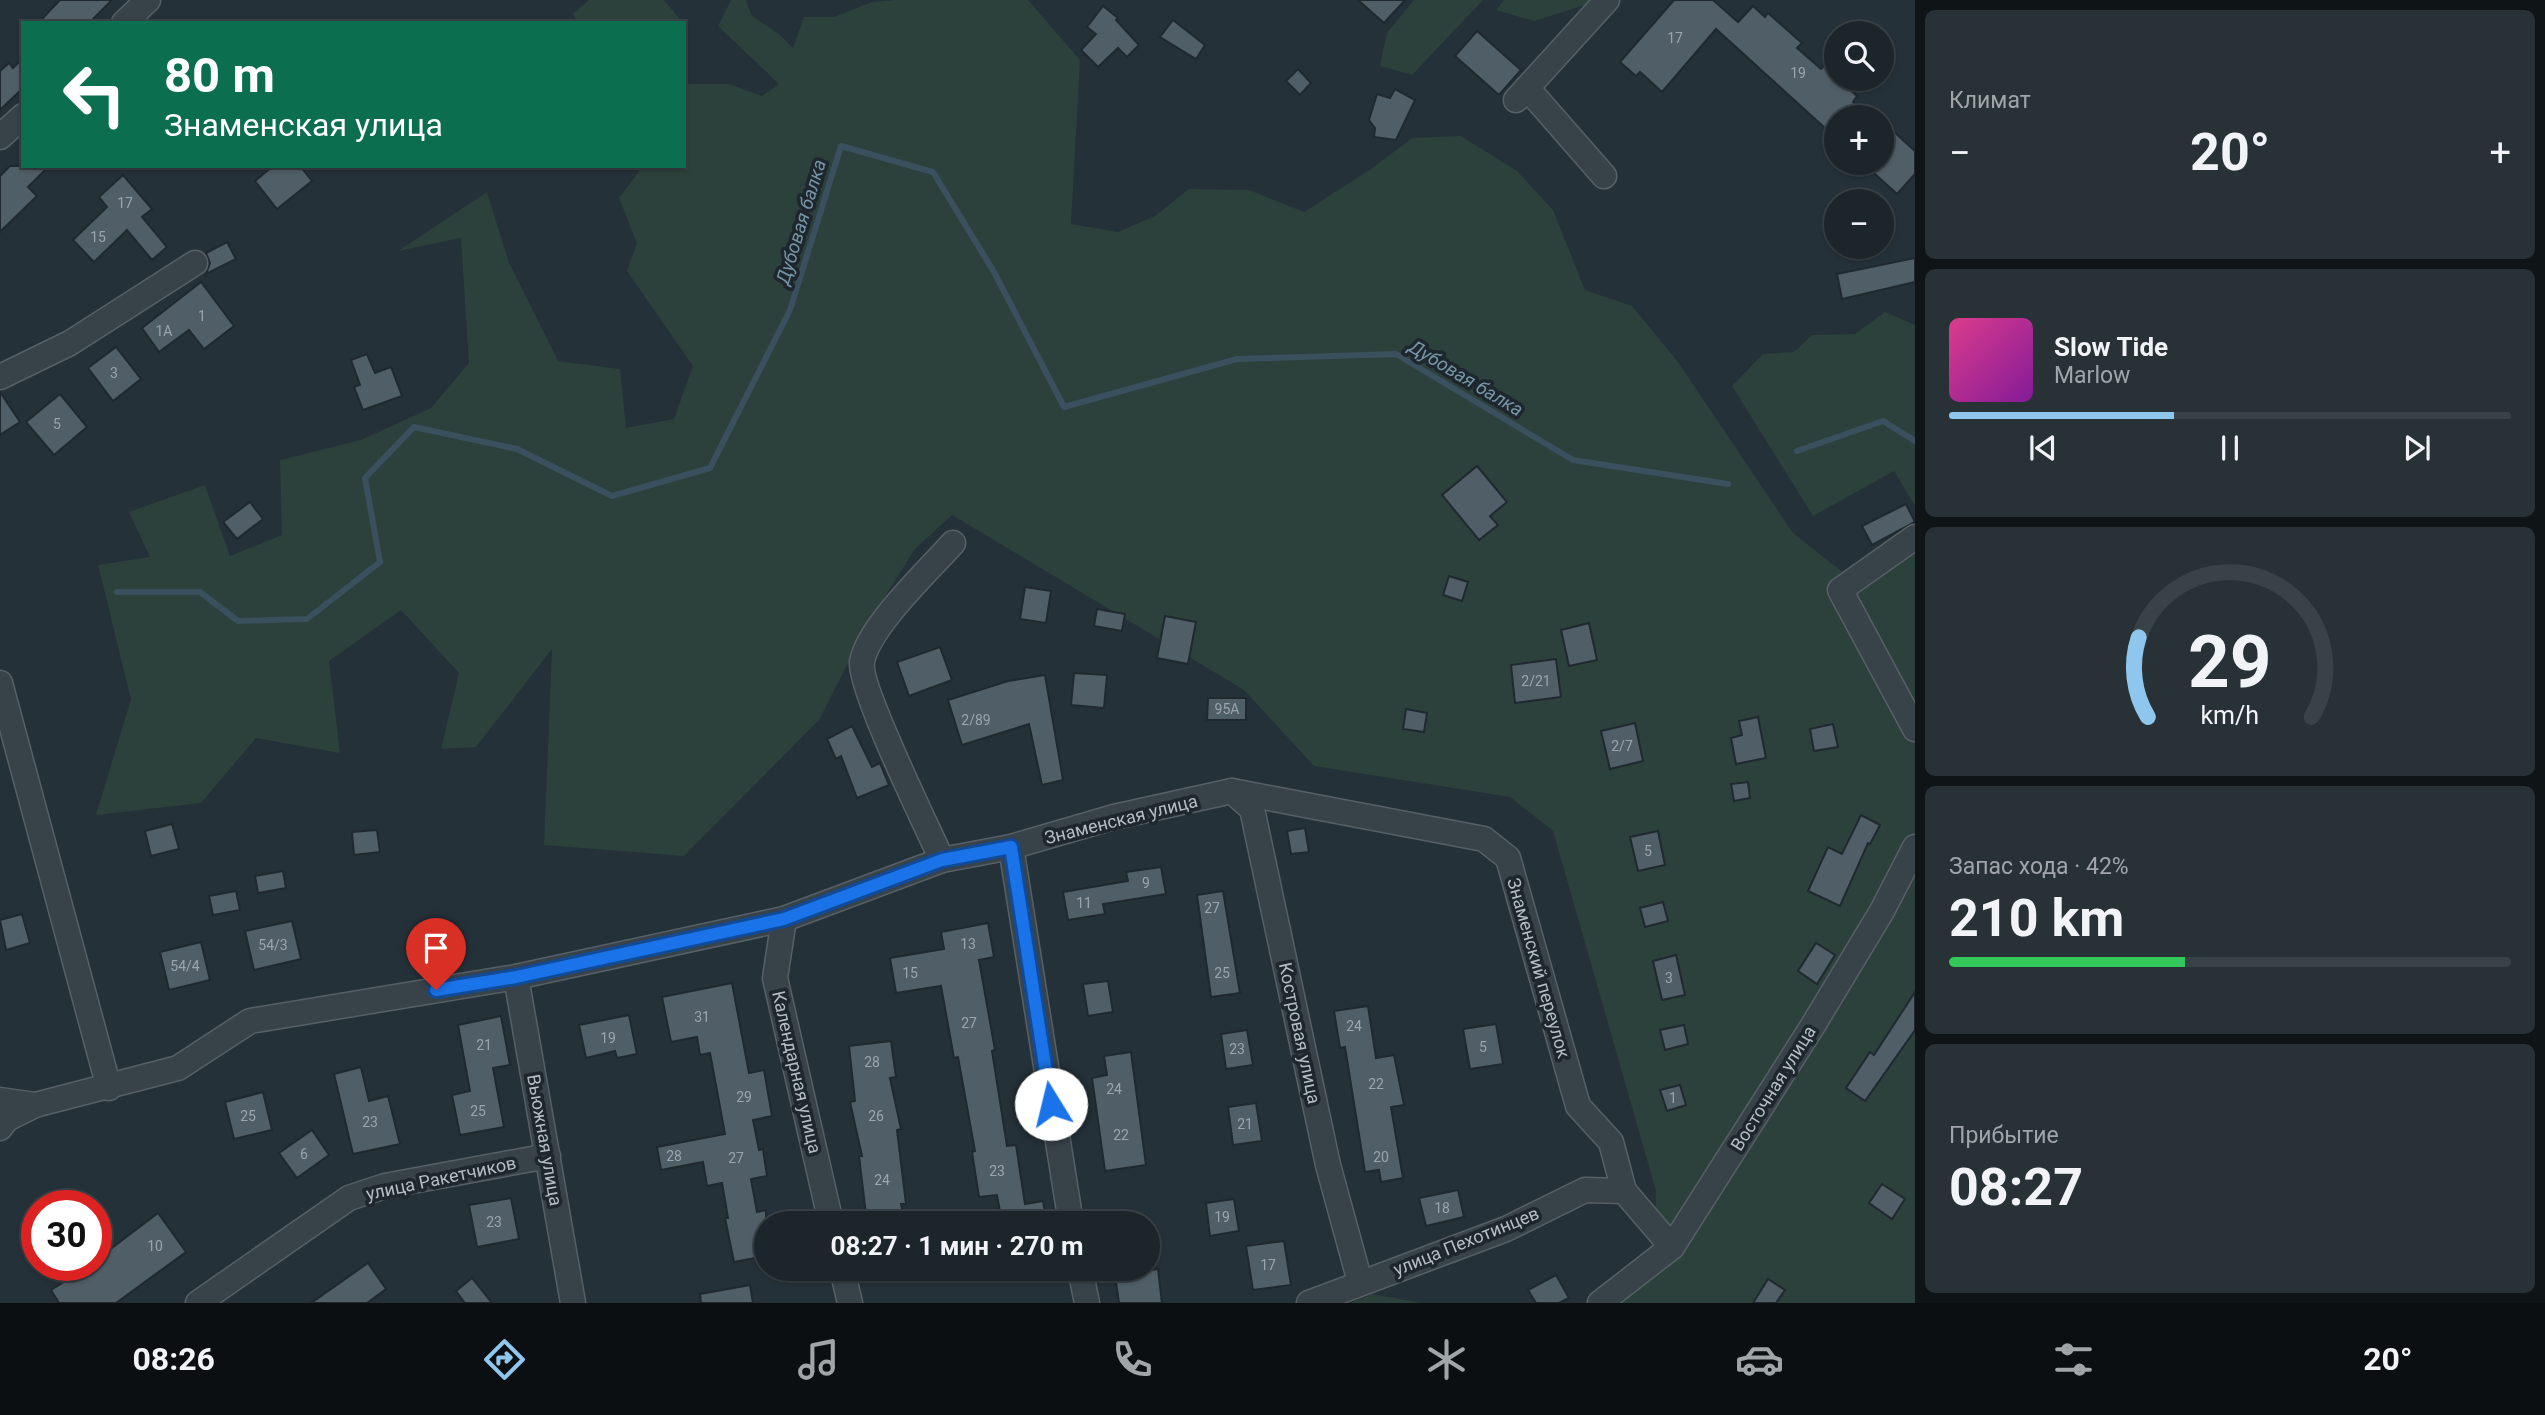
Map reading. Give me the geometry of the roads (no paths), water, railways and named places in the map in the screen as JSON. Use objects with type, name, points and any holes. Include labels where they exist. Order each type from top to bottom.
[{"type":"street","points":[[126,21],[148,0]]},
{"type":"street","points":[[1604,176],[1522,94],[1607,0]]},
{"type":"street","points":[[0,137],[21,118]]},
{"type":"street","points":[[0,377],[70,344],[195,263]]},
{"type":"street","points":[[1915,537],[1840,590],[1915,729]]},
{"type":"street","points":[[942,860],[870,697],[862,662],[885,617],[953,543]]},
{"type":"street","points":[[0,683],[109,1088]]},
{"type":"street","name":"Знаменская улица","points":[[0,1100],[35,1105],[178,1068],[250,1021],[516,977],[784,919],[942,860],[1011,847],[1114,817],[1232,791]]},
{"type":"street","name":"Знаменский переулок","points":[[1232,791],[1484,839],[1508,858],[1578,1106],[1611,1142],[1624,1191],[1672,1247]]},
{"type":"street","name":"Костровая улица","points":[[1232,791],[1252,809],[1328,1165],[1360,1282]]},
{"type":"street","points":[[1011,847],[1070,1211]]},
{"type":"street","name":"Восточная улица","points":[[1600,1303],[1672,1247],[1812,1027],[1882,911],[1915,847]]},
{"type":"street","name":"Календарная улица","points":[[784,919],[775,978],[828,1211]]},
{"type":"street","name":"Вьюжная улица","points":[[516,977],[573,1303]]},
{"type":"street","points":[[0,1128],[7,1119],[35,1105]]},
{"type":"street","name":"улица Ракетчиков","points":[[198,1303],[349,1198],[385,1186],[548,1156]]},
{"type":"street","name":"улица Пехотинцев","points":[[1309,1303],[1506,1229],[1585,1190],[1624,1191]]},
{"type":"street","points":[[845,1281],[850,1303]]},
{"type":"street","points":[[1082,1281],[1087,1303]]},
{"type":"waterway","name":"Дубовая балка","points":[[117,592],[200,592],[238,621],[307,619],[380,562],[365,478],[414,427],[517,449],[612,496],[710,468],[790,310],[841,146],[933,172],[994,272],[1064,407],[1237,359],[1396,354],[1573,460],[1728,484]]},
{"type":"waterway","name":"Дубовая балка","points":[[1797,451],[1883,421],[1915,441]]}]
